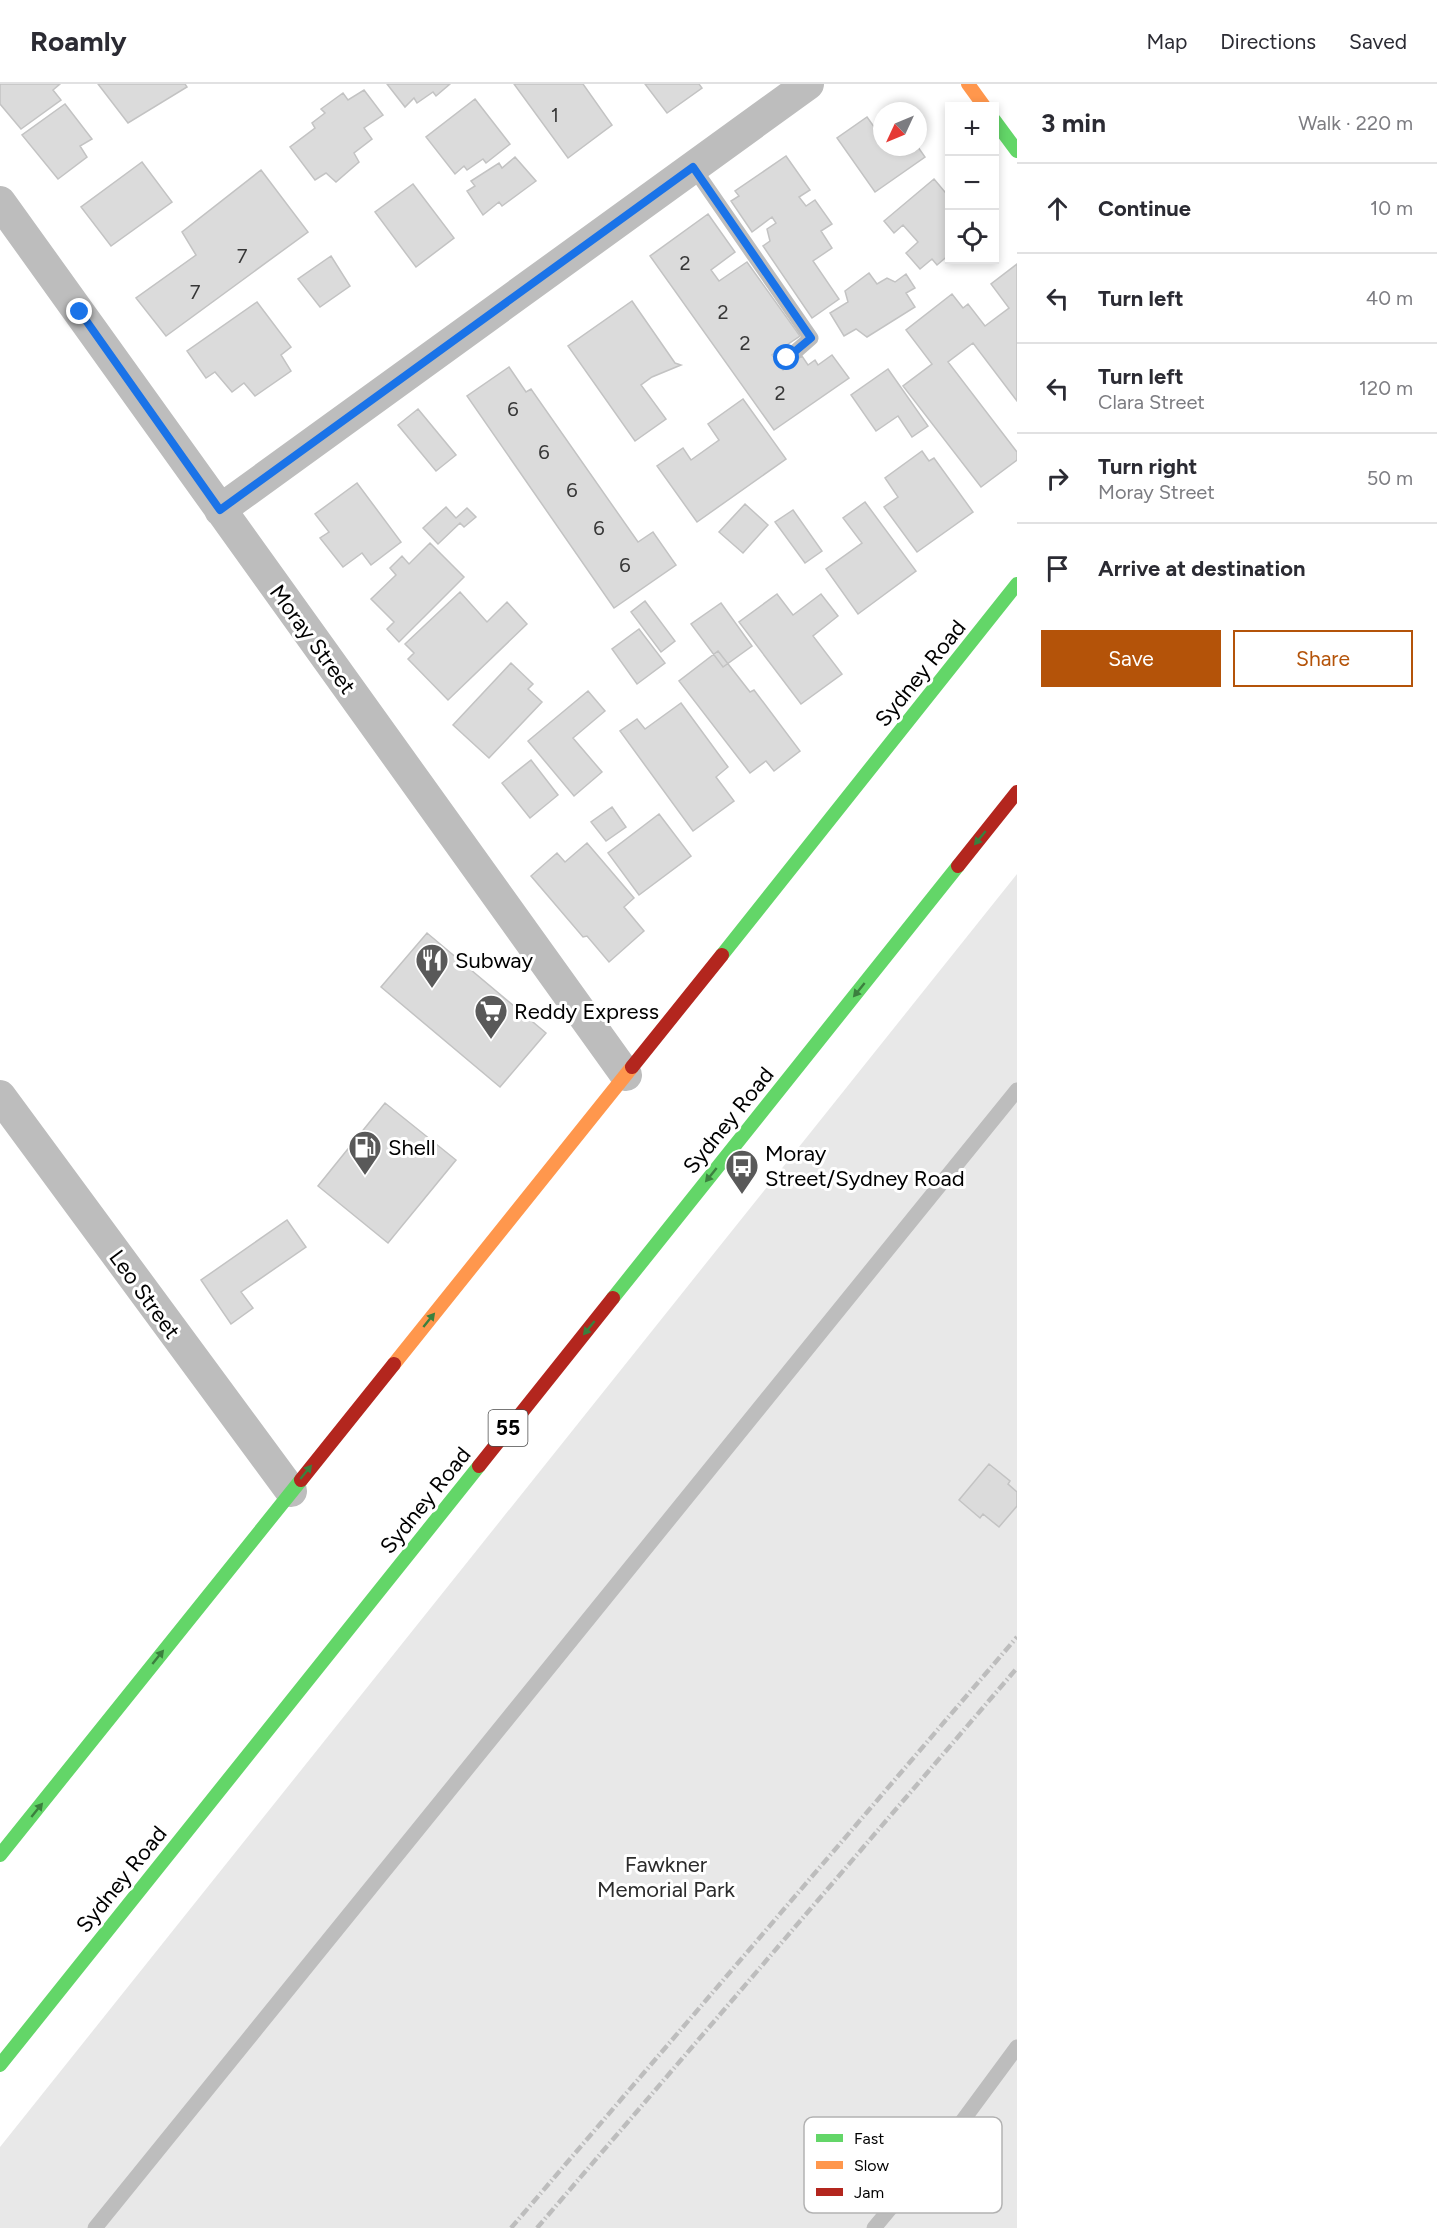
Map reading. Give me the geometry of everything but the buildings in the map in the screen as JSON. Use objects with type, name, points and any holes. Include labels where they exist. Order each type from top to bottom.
[{"type":"main road","points":[[968,84],[981,102]]},
{"type":"main road","points":[[999,127],[1017,151]]},
{"type":"main road","name":"Sydney Road","points":[[0,1855],[1017,584]]},
{"type":"main road","name":"Sydney Road","points":[[0,2065],[1017,792]]},
{"type":"street","points":[[220,510],[808,84]]},
{"type":"street","name":"Moray Street","points":[[0,202],[626,1075]]},
{"type":"street","name":"Leo Street","points":[[0,1096],[291,1491]]},
{"type":"lane","points":[[693,167],[811,338],[787,358]]},
{"type":"lane","points":[[95,2228],[1017,1090]]},
{"type":"lane","points":[[965,2117],[1017,2047]]},
{"type":"lane","points":[[874,2228],[886,2213]]},
{"type":"green space","name":"Fawkner Memorial Park","points":[[1017,874],[1017,2228],[0,2228],[0,2147]]},
{"type":"railway","points":[[511,2228],[1017,1637]]},
{"type":"railway","points":[[537,2228],[1017,1668]]},
{"type":"traffic: fast","points":[[999,127],[1017,151]]},
{"type":"traffic: fast","points":[[722,955],[1017,584]]},
{"type":"traffic: fast","points":[[613,1298],[958,866]]},
{"type":"traffic: fast","points":[[0,2065],[479,1466]]},
{"type":"traffic: fast","points":[[0,1855],[301,1480]]},
{"type":"traffic: slow","points":[[968,84],[981,102]]},
{"type":"traffic: slow","points":[[394,1364],[632,1067]]},
{"type":"traffic: jam","points":[[958,866],[1017,792]]},
{"type":"traffic: jam","points":[[632,1067],[722,955]]},
{"type":"traffic: jam","points":[[479,1466],[613,1298]]},
{"type":"traffic: jam","points":[[301,1480],[394,1364]]},
{"type":"place","name":"Subway","points":[[432,989]]},
{"type":"place","name":"Reddy Express","points":[[491,1040]]},
{"type":"place","name":"Shell","points":[[365,1176]]},
{"type":"place","name":"Moray Street/Sydney Road","points":[[742,1195]]},
{"type":"route","points":[[80,312],[220,510],[693,167],[811,338],[787,358]]}]
